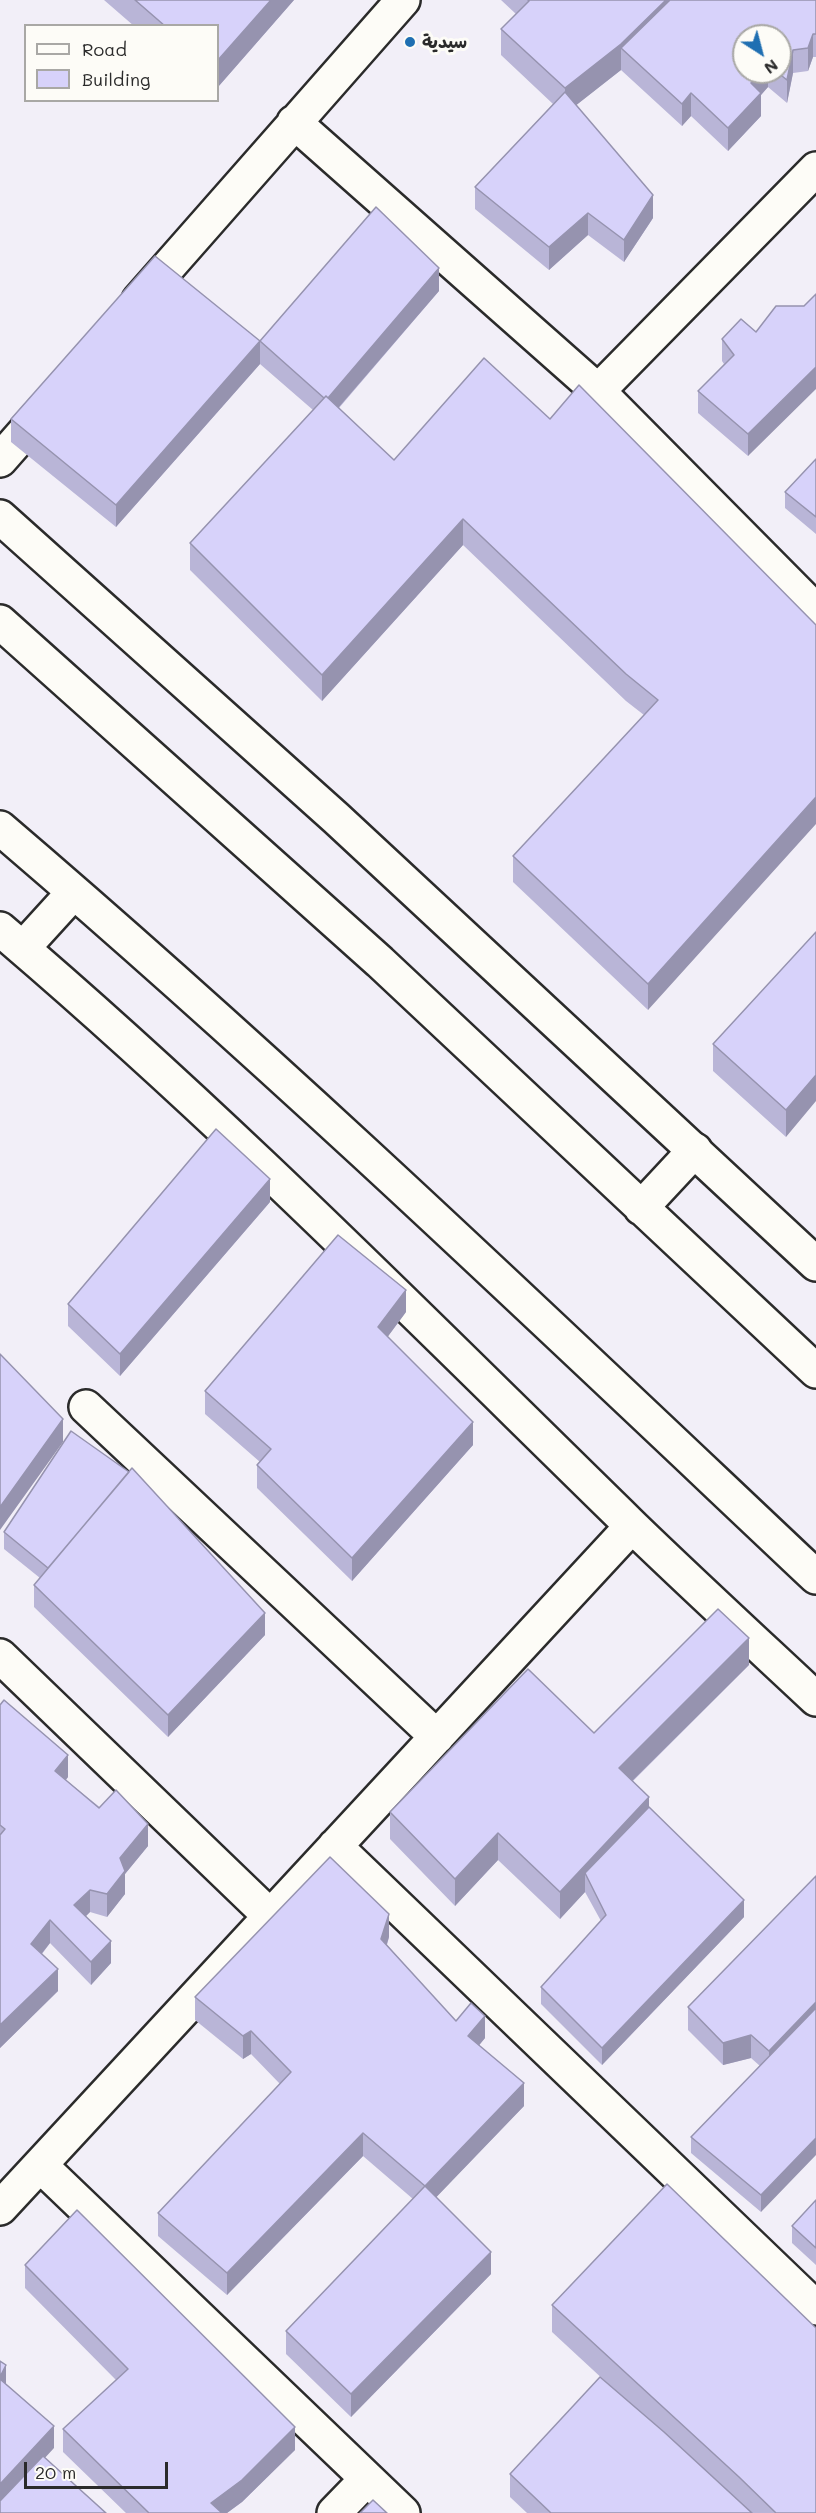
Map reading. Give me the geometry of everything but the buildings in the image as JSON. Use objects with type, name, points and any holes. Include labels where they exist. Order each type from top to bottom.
[{"type":"street","points":[[116,327],[403,0]]},
{"type":"street","points":[[294,123],[598,391],[816,610]]},
{"type":"street","points":[[598,391],[816,169]]},
{"type":"street","points":[[0,460],[62,389]]},
{"type":"street","points":[[0,517],[354,834],[816,1264]]},
{"type":"street","points":[[0,621],[380,962],[816,1371]]},
{"type":"street","points":[[0,828],[74,891],[375,1162],[816,1577]]},
{"type":"street","points":[[74,891],[12,939],[332,1233],[632,1526],[816,1699]]},
{"type":"street","points":[[641,1208],[695,1150]]},
{"type":"street","points":[[86,1407],[437,1737]]},
{"type":"street","points":[[0,2208],[632,1526]]},
{"type":"street","points":[[0,1656],[270,1916]]},
{"type":"street","points":[[335,1846],[816,2308]]},
{"type":"street","points":[[40,2165],[403,2513]]},
{"type":"street","points":[[334,2513],[366,2480]]},
{"type":"place","name":"سيدية","points":[[410,42]]}]
